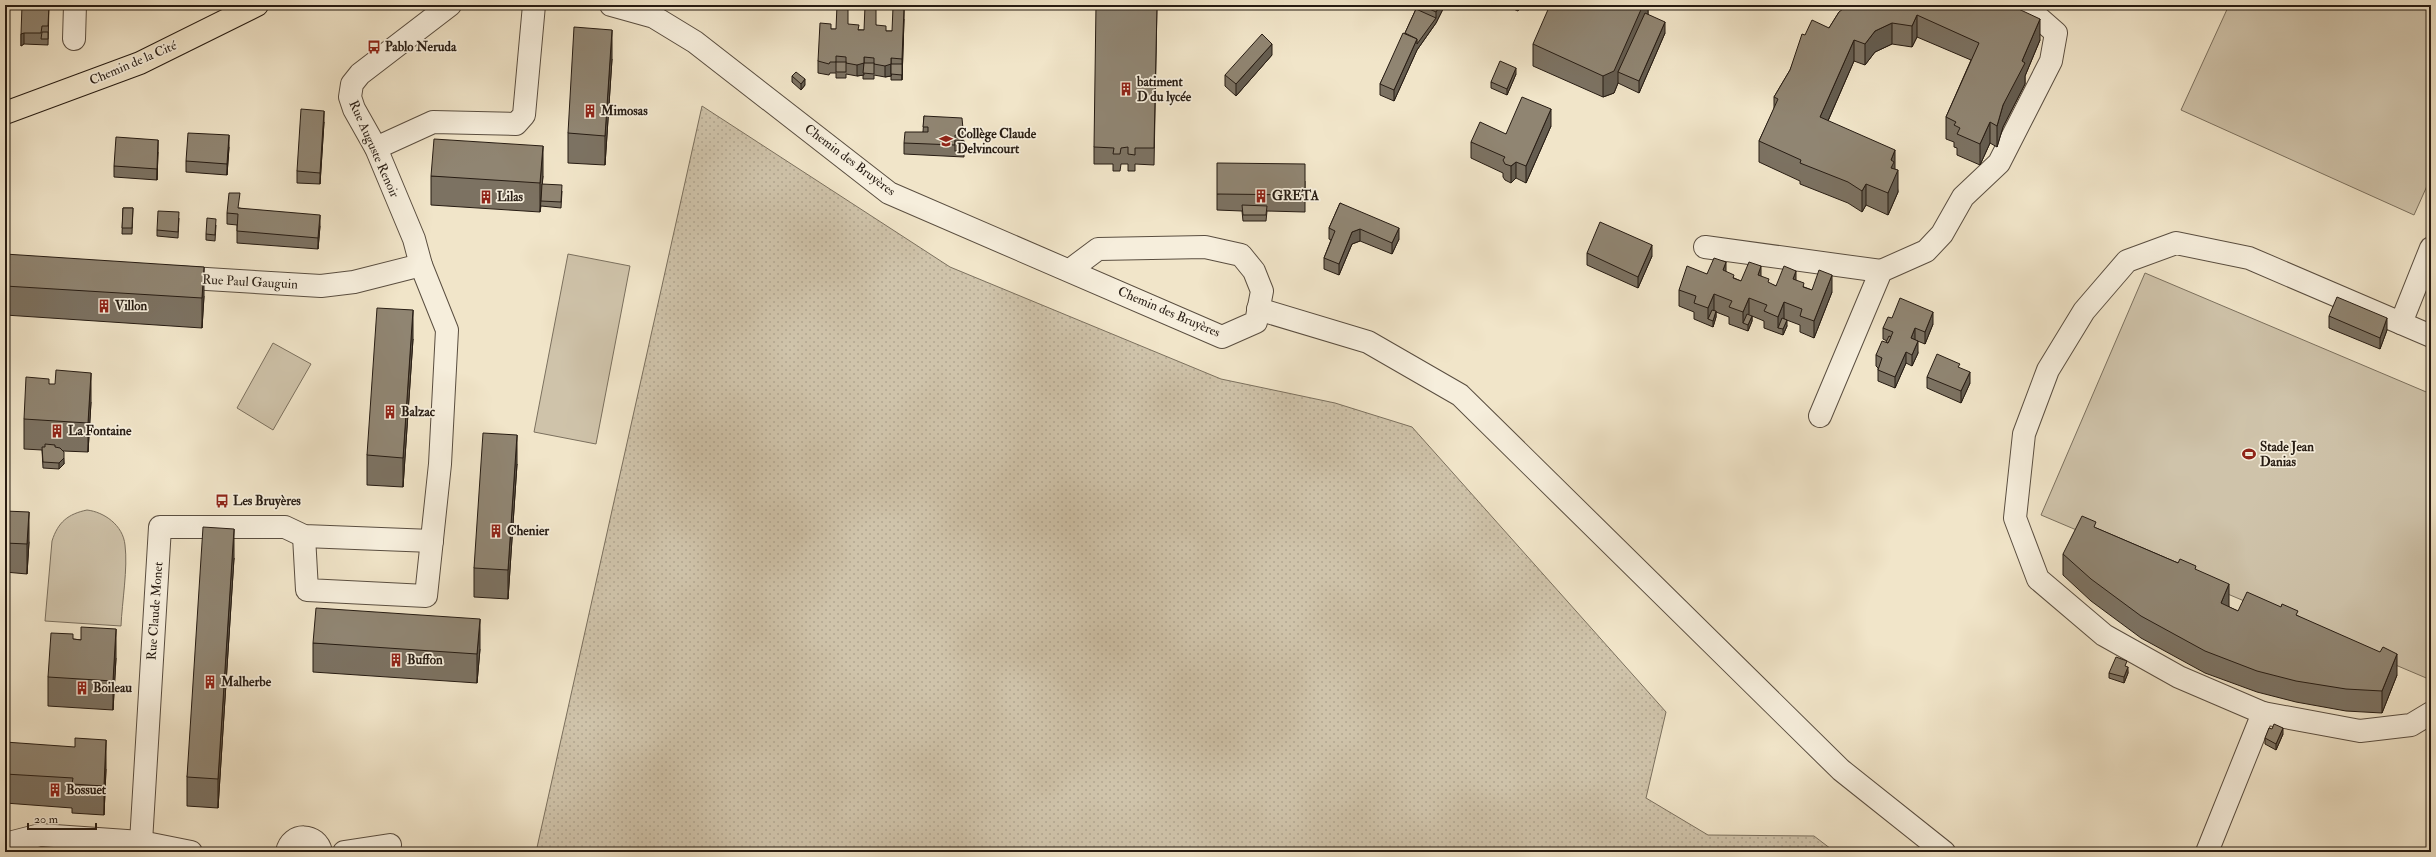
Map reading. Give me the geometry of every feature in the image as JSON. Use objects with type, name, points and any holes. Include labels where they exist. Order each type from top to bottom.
[{"type":"main road","name":"Chemin de la Cité","points":[[5,113],[140,63],[257,5]]},
{"type":"street","points":[[74,39],[75,5]]},
{"type":"street","name":"Rue Auguste Renoir","points":[[432,541],[440,464],[447,330],[421,265],[414,239],[376,148],[354,109],[350,97],[352,84],[360,74],[450,5]]},
{"type":"street","points":[[376,148],[433,122],[516,124],[524,115],[534,5]]},
{"type":"street","name":"Chemin des Bruyères","points":[[611,5],[654,17],[711,53],[889,193],[1222,337],[1256,322],[1262,291],[1254,271],[1241,255],[1205,247],[1098,249],[1070,270]]},
{"type":"street","points":[[1706,247],[1881,272],[1926,251],[1942,234],[1963,197],[1999,163],[2051,61],[2056,34],[2024,5]]},
{"type":"street","points":[[2431,336],[2249,258],[2176,243],[2128,261],[2084,312],[2048,370],[2024,434],[2015,518],[2038,579],[2104,635],[2178,677],[2263,713],[2360,731],[2411,725],[2431,713]]},
{"type":"street","points":[[2401,323],[2431,248]]},
{"type":"street","name":"Rue Paul Gauguin","points":[[152,276],[321,286],[354,282],[421,265]]},
{"type":"street","points":[[1820,416],[1881,272]]},
{"type":"street","points":[[1258,309],[1368,342],[1460,395],[1841,770],[1944,852]]},
{"type":"street","name":"Rue Claude Monet","points":[[141,842],[160,527],[285,527],[304,536],[432,541]]},
{"type":"street","points":[[304,536],[307,590],[426,596],[432,541]]},
{"type":"street","points":[[2207,852],[2263,713]]},
{"type":"street","points":[[5,844],[40,835],[141,842],[191,852]]},
{"type":"street","points":[[287,852],[288,846],[295,839],[303,837],[313,839],[320,846],[321,852]]},
{"type":"street","points":[[344,852],[390,845]]},
{"type":"shaded area","points":[[2229,5],[2431,5],[2431,177],[2414,215],[2181,110]]},
{"type":"shaded area","points":[[702,106],[950,267],[1221,379],[1335,403],[1412,427],[1666,712],[1646,798],[1708,835],[1814,836],[1835,852],[536,852]]},
{"type":"shaded area","points":[[568,254],[630,266],[596,444],[534,432]]},
{"type":"shaded area","name":"Stade Jean Danias","points":[[2145,273],[2431,394],[2431,680],[2041,515]]},
{"type":"shaded area","points":[[273,343],[311,364],[273,430],[237,408]]},
{"type":"shaded area","points":[[87,510],[106,517],[121,531],[125,545],[126,564],[121,626],[45,621],[52,541],[54,534],[61,524],[69,517]]},
{"type":"building","points":[[22,5],[49,5],[48,26],[42,26],[41,33],[21,34]]},
{"type":"building","points":[[837,5],[848,6],[848,24],[859,25],[858,30],[864,30],[865,6],[876,7],[876,25],[886,26],[886,31],[892,31],[893,7],[904,8],[902,59],[891,58],[891,64],[885,66],[874,64],[874,58],[864,57],[864,63],[857,65],[846,63],[846,57],[836,56],[836,62],[830,62],[829,64],[818,61],[820,23],[831,24],[831,29],[836,29]]},
{"type":"building","name":"batiment D du lycée","points":[[1096,5],[1157,5],[1154,148],[1135,148],[1135,155],[1128,154],[1128,147],[1121,148],[1120,154],[1113,154],[1114,148],[1094,147]]},
{"type":"building","points":[[1421,5],[1440,5],[1436,12]]},
{"type":"building","points":[[1550,5],[1643,5],[1614,71],[1603,76],[1533,44]]},
{"type":"building","points":[[1848,5],[2010,5],[2040,19],[2022,61],[2025,63],[2003,105],[1997,126],[1990,122],[1980,144],[1957,134],[1960,128],[1954,125],[1956,122],[1946,117],[1979,43],[1917,15],[1912,26],[1892,23],[1875,31],[1865,44],[1854,40],[1820,117],[1895,150],[1891,160],[1894,162],[1891,168],[1898,170],[1888,193],[1866,184],[1862,191],[1848,182],[1800,163],[1801,160],[1759,141],[1778,99],[1774,97],[1790,70],[1802,34],[1805,35],[1812,20],[1829,28],[1839,12]]},
{"type":"building","points":[[1416,9],[1436,18],[1417,44],[1417,39],[1405,33]]},
{"type":"building","points":[[1645,13],[1665,22],[1639,81],[1618,72]]},
{"type":"building","name":"Mimosas","points":[[574,27],[612,30],[605,136],[568,133]]},
{"type":"building","points":[[42,32],[48,32],[48,39],[41,39]]},
{"type":"building","points":[[1403,33],[1417,39],[1394,90],[1380,84]]},
{"type":"building","points":[[1262,34],[1272,44],[1236,84],[1225,75]]},
{"type":"building","points":[[1500,61],[1516,68],[1507,89],[1491,82]]},
{"type":"building","points":[[836,62],[846,62],[846,72],[836,72]]},
{"type":"building","points":[[864,63],[874,63],[874,74],[863,73]]},
{"type":"building","points":[[891,64],[902,64],[902,75],[891,74]]},
{"type":"building","points":[[796,72],[805,79],[801,84],[792,76]]},
{"type":"building","points":[[1522,97],[1551,109],[1526,166],[1516,162],[1511,166],[1505,164],[1503,160],[1505,157],[1471,142],[1480,122],[1506,134]]},
{"type":"building","points":[[301,109],[324,111],[320,173],[297,171]]},
{"type":"building","points":[[924,116],[962,118],[963,129],[961,129],[961,135],[955,135],[955,145],[904,143],[905,132],[928,132],[928,127],[923,127]]},
{"type":"building","points":[[188,133],[229,135],[227,164],[186,161]]},
{"type":"building","points":[[116,137],[158,140],[157,169],[114,166]]},
{"type":"building","points":[[434,139],[543,146],[540,183],[431,176]]},
{"type":"building","points":[[955,141],[964,141],[964,151],[955,151]]},
{"type":"building","points":[[1217,163],[1305,164],[1305,195],[1217,194]]},
{"type":"building","points":[[542,184],[562,185],[561,202],[541,201]]},
{"type":"building","points":[[229,193],[240,193],[238,208],[320,215],[318,238],[237,231],[238,214],[227,213]]},
{"type":"building","points":[[1340,203],[1399,228],[1392,243],[1360,229],[1352,232],[1339,264],[1324,258],[1335,231],[1329,228]]},
{"type":"building","points":[[1242,205],[1267,206],[1266,215],[1243,215]]},
{"type":"building","points":[[123,208],[133,208],[132,228],[122,228]]},
{"type":"building","points":[[158,211],[179,212],[178,232],[157,230]]},
{"type":"building","points":[[207,218],[216,219],[215,235],[206,234]]},
{"type":"building","points":[[1600,222],[1652,245],[1638,277],[1587,253]]},
{"type":"building","points":[[5,254],[204,267],[202,298],[5,286]]},
{"type":"building","points":[[1714,258],[1726,262],[1723,270],[1734,275],[1733,278],[1741,281],[1749,262],[1761,266],[1758,275],[1769,279],[1768,282],[1776,286],[1784,266],[1796,271],[1793,279],[1804,283],[1803,287],[1812,290],[1819,270],[1832,275],[1814,321],[1800,316],[1802,309],[1784,302],[1778,317],[1764,311],[1767,305],[1749,298],[1743,312],[1729,307],[1732,301],[1714,294],[1708,308],[1694,303],[1696,296],[1679,290],[1687,266],[1707,274]]},
{"type":"building","points":[[2337,297],[2387,318],[2380,338],[2329,316]]},
{"type":"building","points":[[1900,298],[1933,312],[1925,332],[1915,328],[1911,338],[1918,341],[1912,355],[1906,352],[1895,377],[1878,370],[1882,358],[1876,355],[1882,341],[1888,343],[1893,332],[1883,328],[1888,317],[1892,318]]},
{"type":"building","name":"Balzac","points":[[377,308],[413,310],[403,458],[367,455]]},
{"type":"building","points":[[1712,310],[1716,311],[1713,321],[1708,319]]},
{"type":"building","points":[[1747,314],[1752,316],[1748,325],[1743,323]]},
{"type":"building","points":[[1782,318],[1787,320],[1783,329],[1778,328]]},
{"type":"building","points":[[1889,336],[1891,337],[1888,343],[1886,342]]},
{"type":"building","points":[[1937,354],[1960,364],[1958,367],[1970,372],[1961,391],[1927,377]]},
{"type":"building","points":[[56,370],[91,373],[88,423],[24,419],[26,377],[49,379],[49,384],[55,384]]},
{"type":"building","name":"Chenier","points":[[483,433],[517,435],[508,570],[474,568]]},
{"type":"building","points":[[45,444],[55,445],[55,447],[60,448],[64,452],[64,458],[59,463],[43,462],[42,447],[45,447]]},
{"type":"building","points":[[5,511],[29,512],[27,544],[5,543]]},
{"type":"building","points":[[2082,516],[2096,522],[2094,527],[2178,563],[2180,559],[2196,566],[2195,569],[2229,584],[2221,603],[2238,611],[2247,592],[2281,607],[2282,604],[2298,611],[2296,615],[2380,652],[2383,647],[2397,654],[2382,691],[2346,689],[2296,681],[2257,671],[2205,651],[2141,616],[2091,579],[2063,554]]},
{"type":"building","name":"Malherbe","points":[[203,527],[234,529],[218,779],[187,777]]},
{"type":"building","points":[[316,608],[480,619],[477,654],[313,643]]},
{"type":"building","points":[[81,627],[116,629],[113,681],[48,677],[51,633],[73,634],[73,639],[81,640]]},
{"type":"building","points":[[2116,657],[2127,661],[2125,666],[2128,667],[2124,677],[2109,673]]},
{"type":"building","points":[[2274,724],[2283,728],[2276,744],[2265,738],[2269,728],[2272,729]]},
{"type":"building","points":[[75,738],[106,740],[104,786],[72,784],[73,778],[5,774],[5,742],[75,747]]},
{"type":"place","name":"Pablo Neruda","points":[[374,47]]},
{"type":"place","name":"batiment D du lycée","points":[[1126,89]]},
{"type":"place","name":"Mimosas","points":[[590,111]]},
{"type":"place","name":"Collège Claude Delvincourt","points":[[946,141]]},
{"type":"place","name":"GRETA","points":[[1261,196]]},
{"type":"place","name":"Lilas","points":[[486,197]]},
{"type":"place","name":"Villon","points":[[104,306]]},
{"type":"place","name":"Balzac","points":[[390,412]]},
{"type":"place","name":"La Fontaine","points":[[57,431]]},
{"type":"place","name":"Stade Jean Danias","points":[[2249,454]]},
{"type":"place","name":"Les Bruyères","points":[[222,501]]},
{"type":"place","name":"Chenier","points":[[496,531]]},
{"type":"place","name":"Buffon","points":[[396,660]]},
{"type":"place","name":"Malherbe","points":[[210,682]]},
{"type":"place","name":"Boileau","points":[[82,688]]},
{"type":"place","name":"Bossuet","points":[[55,790]]}]
